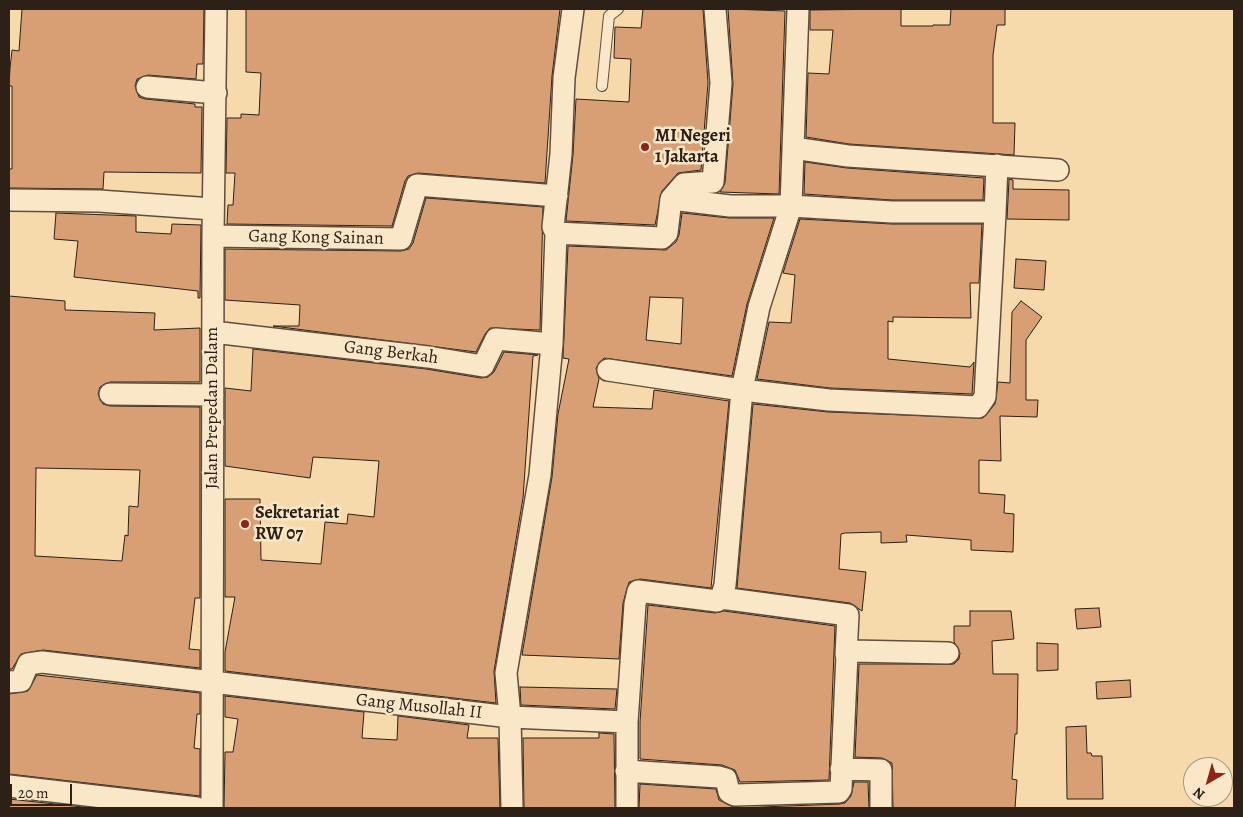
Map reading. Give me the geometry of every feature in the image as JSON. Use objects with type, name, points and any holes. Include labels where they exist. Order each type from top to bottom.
[{"type":"street","name":"Jalan Prepedan Dalam","points":[[212,808],[213,208],[216,9]]},
{"type":"street","points":[[512,808],[510,717],[506,673],[540,475],[552,344],[556,233],[553,227],[562,154],[564,78],[573,9]]},
{"type":"street","points":[[556,233],[662,238],[667,233],[671,199],[684,184],[713,182],[721,83],[715,9]]},
{"type":"street","points":[[721,598],[725,585],[742,390],[759,307],[791,206],[798,9]]},
{"type":"street","points":[[147,87],[216,93]]},
{"type":"street","points":[[794,148],[848,156],[1058,170]]},
{"type":"street","points":[[608,370],[742,390],[829,400],[978,407],[986,397],[997,165]]},
{"type":"street","name":"Gang Kong Sainan","points":[[213,236],[401,240],[417,185],[557,196]]},
{"type":"street","points":[[671,199],[730,206],[791,206],[892,212],[985,212],[995,214]]},
{"type":"street","points":[[9,200],[99,201],[213,208]]},
{"type":"street","name":"Gang Berkah","points":[[213,332],[428,357],[483,366],[496,339],[552,344]]},
{"type":"street","points":[[110,394],[213,395]]},
{"type":"street","points":[[626,771],[718,777],[726,779],[729,792],[736,795],[836,793],[841,790],[848,614],[721,598],[717,601],[646,591],[638,592],[634,604],[627,722],[626,771],[627,808]]},
{"type":"street","points":[[846,655],[851,651],[948,653]]},
{"type":"street","name":"Gang Musollah II","points":[[9,682],[21,681],[28,664],[42,662],[510,717],[627,722]]},
{"type":"street","points":[[841,769],[881,770],[881,808]]},
{"type":"street","points":[[9,786],[197,808]]},
{"type":"lane","points":[[602,86],[608,16],[618,9]]},
{"type":"building","points":[[22,9],[204,9],[203,64],[197,64],[196,79],[148,75],[137,79],[135,86],[139,97],[145,99],[195,104],[195,107],[202,107],[201,173],[104,172],[103,189],[9,188],[9,169],[12,169],[12,86],[9,86],[10,68],[12,50],[19,51]]},
{"type":"building","points":[[246,9],[560,9],[552,76],[545,183],[418,173],[408,176],[405,181],[392,226],[227,224],[228,205],[233,205],[235,173],[226,173],[227,118],[241,118],[241,114],[259,115],[261,73],[246,72]]},
{"type":"building","points":[[643,9],[703,9],[708,83],[701,170],[678,173],[662,191],[655,225],[566,221],[573,155],[576,99],[629,102],[631,59],[614,58],[615,27],[641,28]]},
{"type":"building","points":[[728,9],[785,11],[779,194],[720,192],[725,183],[733,84]]},
{"type":"building","points":[[901,9],[901,26],[933,26],[950,25],[951,9],[1005,9],[1005,25],[997,25],[993,55],[993,123],[1015,123],[1014,155],[849,144],[806,137],[808,73],[829,74],[833,30],[810,30],[810,10]]},
{"type":"building","points":[[805,162],[847,168],[984,178],[983,200],[892,200],[804,194]]},
{"type":"building","points":[[1009,179],[1013,180],[1013,189],[1069,190],[1069,220],[1007,219]]},
{"type":"building","points":[[426,198],[543,207],[540,330],[490,328],[476,352],[273,326],[299,326],[300,305],[225,300],[225,249],[401,251],[409,249],[413,243]]},
{"type":"building","points":[[56,213],[136,216],[136,232],[171,234],[172,224],[201,225],[200,298],[198,298],[198,291],[74,277],[78,241],[54,239]]},
{"type":"building","points":[[682,213],[729,218],[774,218],[747,304],[732,376],[604,358],[596,368],[599,379],[593,407],[652,409],[654,390],[729,401],[711,588],[640,579],[629,582],[623,603],[619,659],[522,655],[552,477],[558,414],[569,359],[563,358],[568,246],[666,250],[676,242],[679,235]],"holes":[[[650,297],[683,298],[681,344],[646,340]]]},
{"type":"building","points":[[800,219],[892,224],[982,224],[979,283],[970,283],[971,318],[893,317],[893,322],[888,321],[888,359],[970,367],[974,362],[972,394],[830,388],[757,379],[769,322],[791,323],[795,275],[783,273]]},
{"type":"building","points":[[1016,259],[1046,261],[1044,290],[1014,288]]},
{"type":"building","points":[[9,296],[65,301],[65,310],[155,313],[154,330],[200,328],[200,382],[110,382],[100,387],[98,394],[103,404],[110,406],[200,407],[200,598],[195,598],[189,649],[200,650],[200,668],[43,650],[21,654],[12,669],[9,669]],"holes":[[[36,468],[140,470],[138,507],[129,506],[128,536],[125,535],[122,561],[35,556]]]},
{"type":"building","points":[[1021,301],[1042,317],[1026,340],[1026,400],[1038,400],[1037,417],[1000,416],[1001,461],[979,460],[979,493],[1005,495],[1004,513],[1014,514],[1013,552],[971,550],[971,540],[906,535],[907,542],[881,543],[881,532],[845,533],[841,534],[839,569],[866,572],[862,611],[850,603],[737,588],[753,404],[828,412],[983,418],[995,404],[998,382],[1010,383],[1012,312]]},
{"type":"building","points":[[253,349],[426,369],[481,378],[488,377],[494,372],[504,352],[538,355],[533,356],[523,498],[494,671],[496,703],[225,671],[225,652],[235,597],[225,597],[225,499],[260,499],[261,560],[321,564],[325,522],[347,524],[348,514],[374,517],[379,461],[313,457],[310,478],[225,466],[225,388],[251,391]]},
{"type":"building","points":[[648,605],[715,613],[724,611],[835,626],[829,780],[740,782],[735,770],[722,765],[640,759],[640,722]]},
{"type":"building","points":[[1099,608],[1101,627],[1077,629],[1075,609]]},
{"type":"building","points":[[970,611],[1011,611],[1014,639],[992,641],[993,674],[1018,674],[1017,734],[1015,734],[1012,779],[1017,780],[1015,808],[893,808],[892,763],[882,758],[855,757],[859,664],[954,664],[959,659],[960,653],[954,642],[954,626],[970,626]]},
{"type":"building","points":[[1037,643],[1058,644],[1058,670],[1037,671]]},
{"type":"building","points":[[37,675],[200,693],[200,714],[197,714],[194,748],[200,749],[200,796],[9,774],[9,694],[28,691]]},
{"type":"building","points":[[1130,680],[1131,697],[1097,699],[1096,682]]},
{"type":"building","points":[[520,687],[617,689],[615,709],[521,705]]},
{"type":"building","points":[[225,696],[364,712],[362,738],[397,740],[398,716],[469,725],[467,738],[498,738],[500,808],[224,808],[225,752],[233,752],[238,719],[225,717]]},
{"type":"building","points":[[1086,726],[1087,753],[1091,753],[1092,756],[1102,756],[1103,799],[1067,799],[1066,727]]},
{"type":"building","points":[[599,733],[614,734],[615,808],[524,808],[523,738],[599,738]]},
{"type":"building","points":[[854,782],[868,782],[869,808],[735,808],[840,804],[845,803],[851,796]]},
{"type":"building","points":[[640,784],[716,789],[719,800],[735,808],[639,808]]},
{"type":"building","points":[[9,799],[92,808],[9,808]]},
{"type":"place","name":"MI Negeri 1 Jakarta","points":[[645,147]]},
{"type":"place","name":"Sekretariat RW 07","points":[[245,524]]}]
